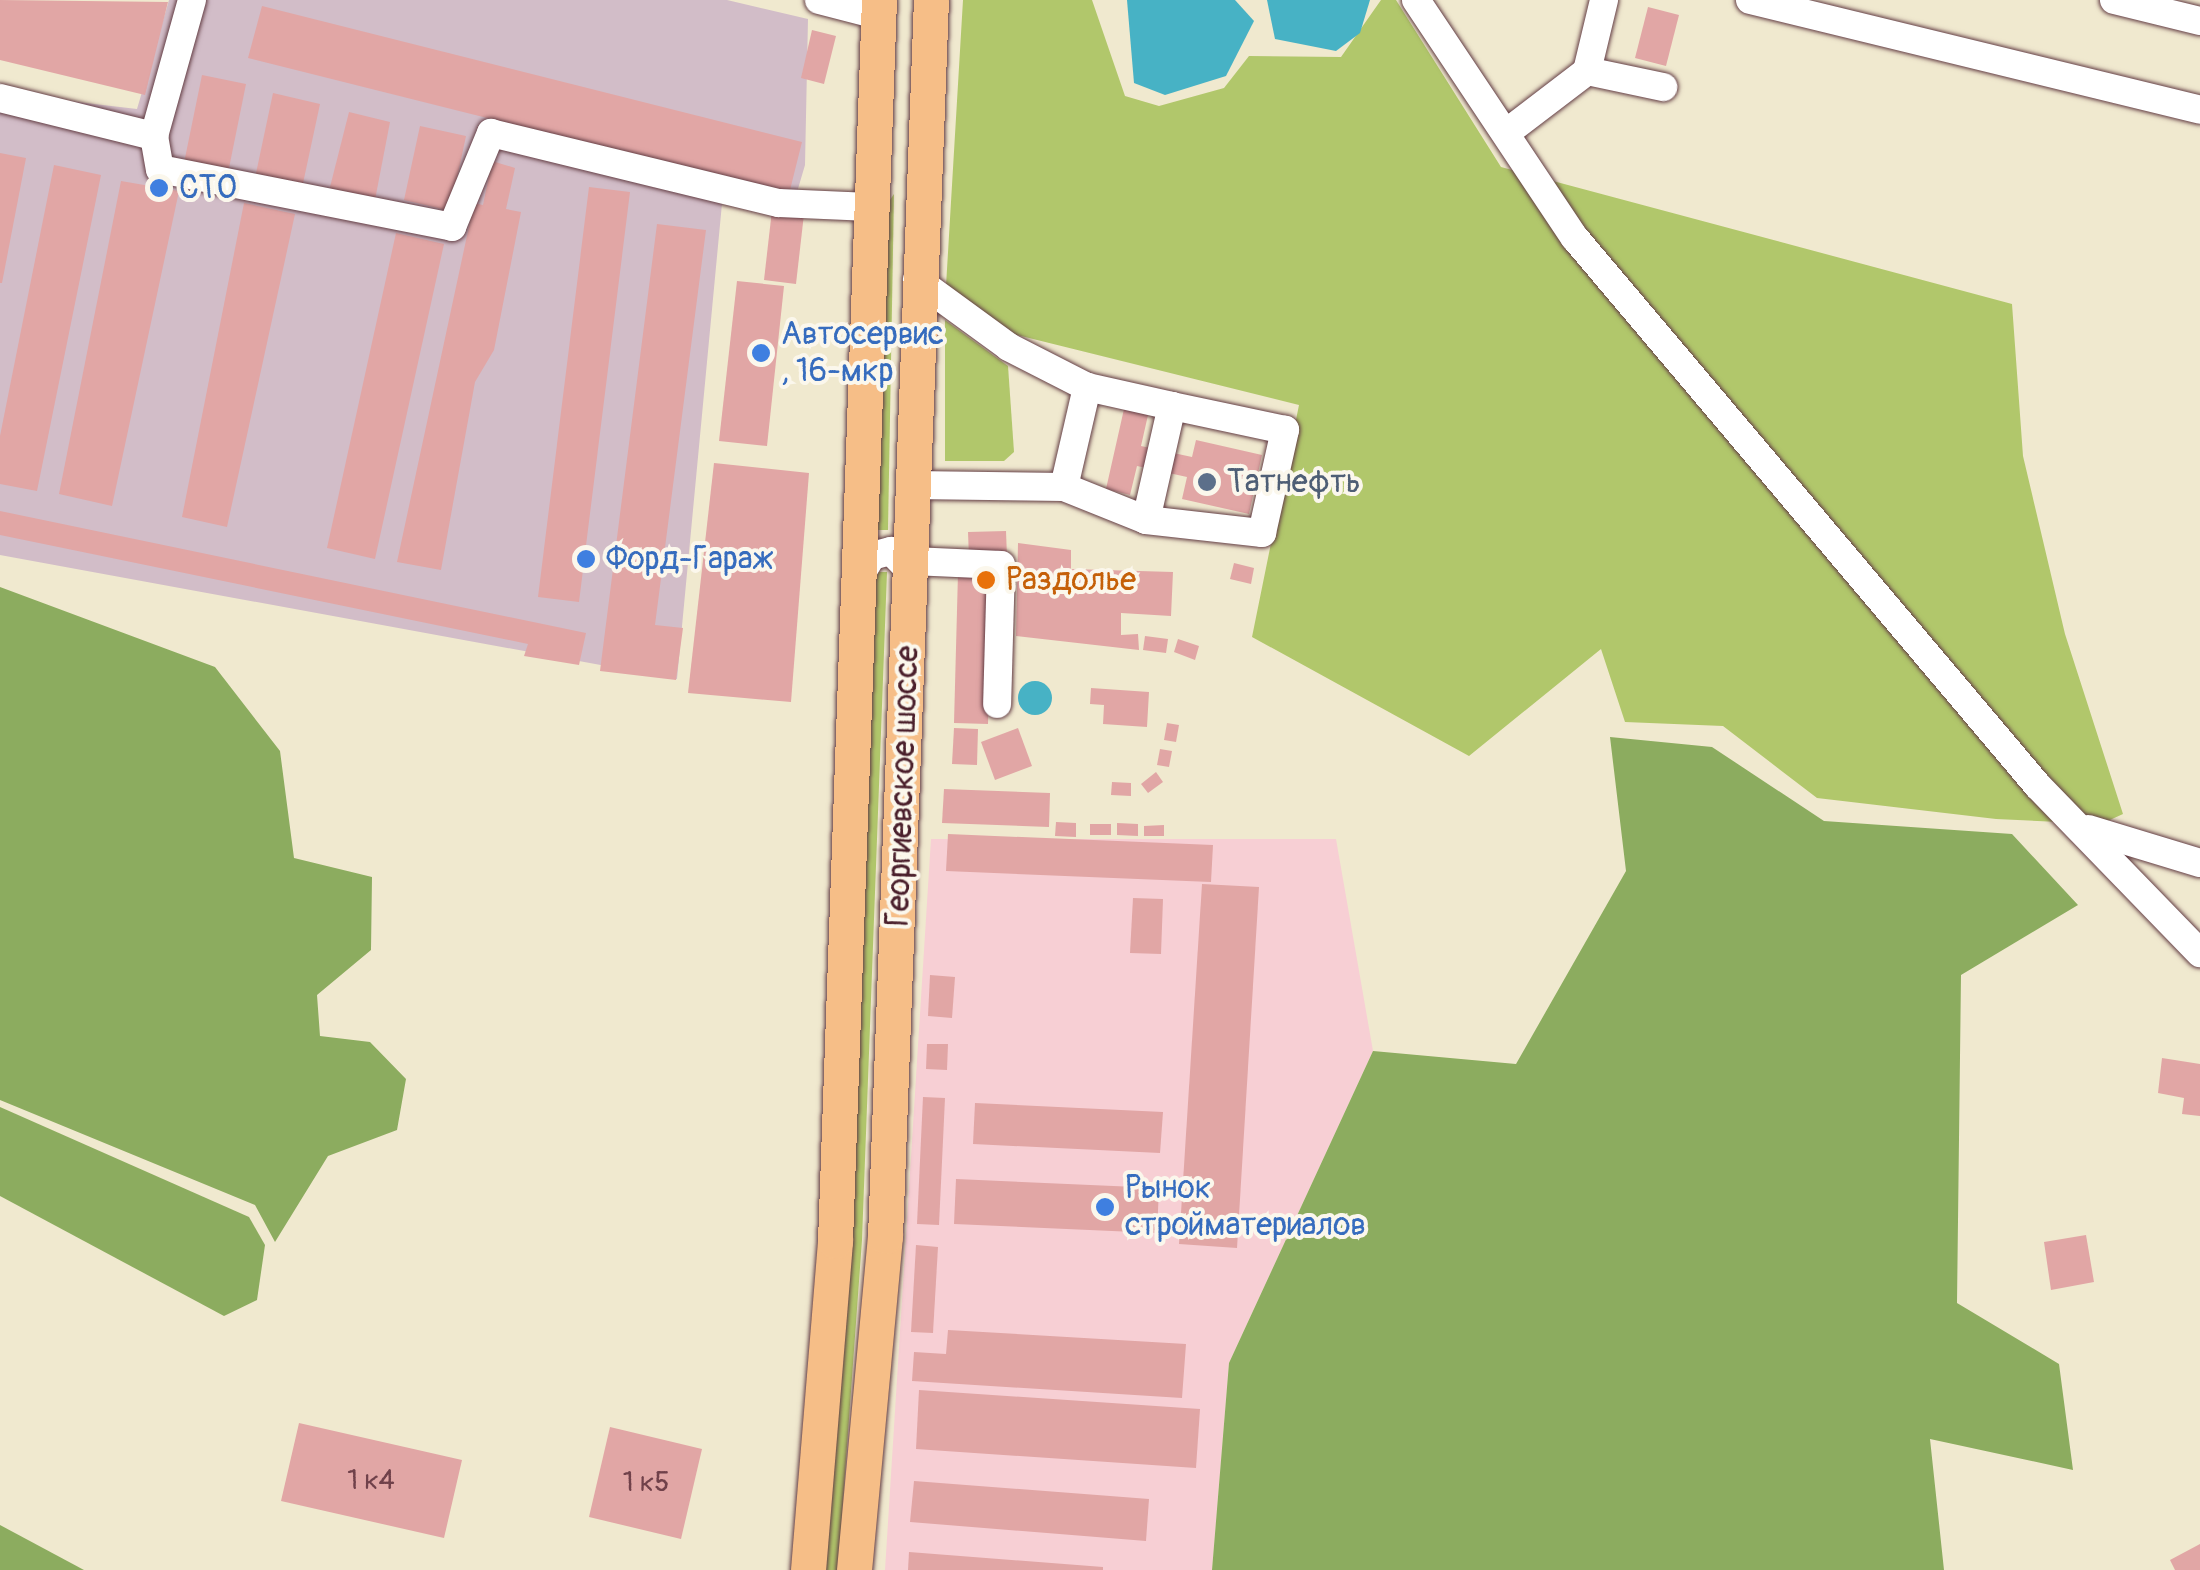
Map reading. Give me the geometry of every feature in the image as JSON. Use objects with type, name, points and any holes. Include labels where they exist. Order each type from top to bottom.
[{"type":"main road","name":"Георгиевское шоссе","points":[[854,1570],[885,1236],[912,567],[917,280],[931,0]]},
{"type":"main road","name":"Георгиевское шоссе","points":[[808,1570],[835,1241],[862,574],[878,7]]},
{"type":"street","points":[[192,0],[154,136],[160,169],[452,227],[491,133],[779,203],[870,206]]},
{"type":"street","points":[[819,0],[878,7]]},
{"type":"street","points":[[1416,0],[1575,238],[2038,786],[2087,829],[2200,953]]},
{"type":"street","points":[[1506,133],[1587,71],[1604,0]]},
{"type":"street","points":[[1750,0],[2200,110]]},
{"type":"street","points":[[2114,0],[2147,4],[2200,21]]},
{"type":"street","points":[[1587,71],[1662,87]]},
{"type":"street","points":[[0,98],[154,136]]},
{"type":"street","points":[[913,485],[1064,486],[1146,520],[1262,533],[1285,430],[1087,387],[1008,347],[917,280]]},
{"type":"street","points":[[1064,486],[1087,387]]},
{"type":"street","points":[[1146,520],[1172,406]]},
{"type":"street","points":[[862,574],[880,551],[900,554],[912,567],[1001,566],[997,704]]},
{"type":"street","points":[[2087,829],[2200,863]]},
{"type":"shaded area","points":[[169,0],[727,0],[808,19],[805,165],[795,199],[723,193],[677,679],[0,555],[0,93],[137,109]]},
{"type":"shaded area","name":"Рынок стройматериалов","points":[[931,839],[1336,839],[1373,1051],[1229,1363],[1212,1570],[885,1570]]},
{"type":"green space","points":[[963,0],[1092,0],[1125,96],[1159,106],[1224,88],[1249,56],[1341,57],[1381,0],[1396,0],[1501,167],[2012,304],[2023,456],[2065,634],[2123,814],[2101,824],[1996,819],[1817,798],[1723,726],[1625,722],[1601,649],[1469,756],[1252,637],[1299,405],[1009,333],[946,286]]},
{"type":"green space","points":[[894,194],[888,530],[876,530],[883,210]]},
{"type":"green space","points":[[945,320],[1008,366],[1014,452],[1004,461],[945,461]]},
{"type":"green space","points":[[875,572],[887,572],[862,1240],[838,1570],[826,1570],[850,1242]]},
{"type":"green space","points":[[0,587],[215,667],[280,751],[294,858],[372,877],[371,950],[317,995],[320,1036],[370,1042],[406,1079],[397,1130],[328,1156],[275,1242],[255,1205],[0,1100]]},
{"type":"green space","points":[[1610,737],[1712,747],[1824,821],[2012,834],[2078,905],[1961,975],[1957,1303],[2059,1364],[2073,1470],[1930,1439],[1944,1570],[1212,1570],[1229,1363],[1373,1051],[1516,1064],[1626,871]]},
{"type":"green space","points":[[0,1107],[249,1217],[265,1245],[257,1300],[224,1316],[0,1196]]},
{"type":"green space","points":[[0,1525],[84,1570],[0,1570]]},
{"type":"water","points":[[1127,0],[1235,0],[1254,21],[1226,76],[1165,95],[1134,83]]},
{"type":"water","points":[[1267,0],[1370,0],[1360,33],[1336,51],[1275,39]]},
{"type":"water","points":[[1035,681],[1047,686],[1052,698],[1047,710],[1035,715],[1023,710],[1018,698],[1023,686]]},
{"type":"building","points":[[0,0],[168,2],[145,95],[0,60]]},
{"type":"building","points":[[262,6],[802,142],[789,194],[248,58]]},
{"type":"building","points":[[1648,7],[1679,15],[1666,66],[1635,58]]},
{"type":"building","points":[[812,30],[836,36],[824,84],[801,78]]},
{"type":"building","points":[[202,75],[246,84],[228,173],[184,163]]},
{"type":"building","points":[[273,93],[320,104],[302,188],[255,178]]},
{"type":"building","points":[[349,112],[390,122],[374,205],[328,195]]},
{"type":"building","points":[[420,126],[466,136],[450,211],[404,200]]},
{"type":"building","points":[[0,153],[26,158],[2,283],[0,283]]},
{"type":"building","points":[[492,161],[515,168],[506,209],[521,212],[494,350],[475,382],[441,570],[397,562],[474,203],[483,205]]},
{"type":"building","points":[[54,165],[101,175],[37,491],[0,484],[0,436]]},
{"type":"building","points":[[121,181],[179,191],[112,506],[59,494]]},
{"type":"building","points":[[589,187],[630,192],[579,602],[538,597]]},
{"type":"building","points":[[244,203],[295,214],[227,527],[182,517]]},
{"type":"building","points":[[772,210],[804,214],[796,284],[764,280]]},
{"type":"building","points":[[657,224],[706,230],[655,625],[683,628],[676,680],[600,671]]},
{"type":"building","points":[[396,233],[444,244],[375,559],[327,548]]},
{"type":"building","points":[[737,281],[784,286],[767,446],[719,441]]},
{"type":"building","points":[[1124,409],[1148,415],[1141,446],[1192,457],[1196,440],[1262,455],[1249,514],[1182,499],[1187,477],[1137,466],[1130,495],[1106,489]]},
{"type":"building","points":[[714,463],[809,473],[791,702],[688,693]]},
{"type":"building","points":[[0,511],[586,633],[579,665],[524,656],[528,644],[0,535]]},
{"type":"building","points":[[1006,531],[1007,557],[969,558],[968,532]]},
{"type":"building","points":[[1018,543],[1071,550],[1071,569],[1173,572],[1171,616],[1121,613],[1121,635],[1138,634],[1139,650],[1016,636]]},
{"type":"building","points":[[1234,563],[1254,568],[1251,584],[1230,579]]},
{"type":"building","points":[[958,573],[992,574],[988,724],[954,723]]},
{"type":"building","points":[[1145,636],[1168,639],[1166,653],[1143,650]]},
{"type":"building","points":[[1178,639],[1199,646],[1195,660],[1174,652]]},
{"type":"building","points":[[1091,688],[1149,692],[1147,727],[1103,724],[1104,705],[1090,704]]},
{"type":"building","points":[[1167,723],[1179,725],[1176,742],[1164,740]]},
{"type":"building","points":[[954,728],[978,729],[977,765],[952,764]]},
{"type":"building","points":[[1018,728],[1032,766],[995,780],[981,742]]},
{"type":"building","points":[[1160,749],[1172,751],[1169,767],[1157,765]]},
{"type":"building","points":[[1156,772],[1163,782],[1148,793],[1141,784]]},
{"type":"building","points":[[1112,782],[1131,783],[1131,796],[1111,795]]},
{"type":"building","points":[[944,789],[1050,793],[1049,827],[942,823]]},
{"type":"building","points":[[1056,822],[1076,823],[1076,837],[1055,836]]},
{"type":"building","points":[[1117,823],[1138,824],[1138,836],[1117,835]]},
{"type":"building","points":[[1090,824],[1111,824],[1111,835],[1090,835]]},
{"type":"building","points":[[1164,825],[1164,836],[1144,836],[1144,826]]},
{"type":"building","points":[[948,834],[1213,845],[1211,882],[946,871]]},
{"type":"building","points":[[1202,884],[1259,887],[1237,1248],[1179,1244]]},
{"type":"building","points":[[1133,898],[1163,899],[1161,954],[1130,953]]},
{"type":"building","points":[[930,975],[955,977],[952,1018],[928,1016]]},
{"type":"building","points":[[927,1044],[948,1044],[947,1070],[926,1069]]},
{"type":"building","points":[[2162,1058],[2200,1064],[2200,1116],[2182,1114],[2184,1098],[2158,1093]]},
{"type":"building","points":[[923,1097],[945,1098],[939,1225],[917,1224]]},
{"type":"building","points":[[975,1103],[1163,1112],[1160,1153],[973,1144]]},
{"type":"building","points":[[956,1179],[1159,1188],[1157,1233],[954,1224]]},
{"type":"building","points":[[2086,1235],[2094,1282],[2051,1290],[2044,1242]]},
{"type":"building","points":[[916,1245],[938,1247],[933,1333],[911,1332]]},
{"type":"building","points":[[948,1330],[1186,1344],[1182,1398],[912,1381],[914,1352],[946,1354]]},
{"type":"building","points":[[919,1390],[1200,1409],[1196,1468],[916,1449]]},
{"type":"building","points":[[299,1423],[462,1460],[444,1538],[281,1501]]},
{"type":"building","points":[[610,1427],[702,1449],[681,1539],[589,1517]]},
{"type":"building","points":[[914,1481],[1149,1499],[1146,1541],[910,1522]]},
{"type":"building","points":[[2200,1544],[2200,1570],[2175,1570],[2170,1560]]},
{"type":"building","points":[[909,1552],[1103,1567],[1103,1570],[908,1570]]},
{"type":"place","name":"СТО","points":[[159,188]]},
{"type":"place","name":"Автосервис , 16-мкр","points":[[761,353]]},
{"type":"place","name":"Татнефть","points":[[1207,482]]},
{"type":"place","name":"Форд-Гараж","points":[[586,559]]},
{"type":"place","name":"Раздолье","points":[[986,580]]},
{"type":"place","name":"Рынок стройматериалов","points":[[1105,1207]]}]
